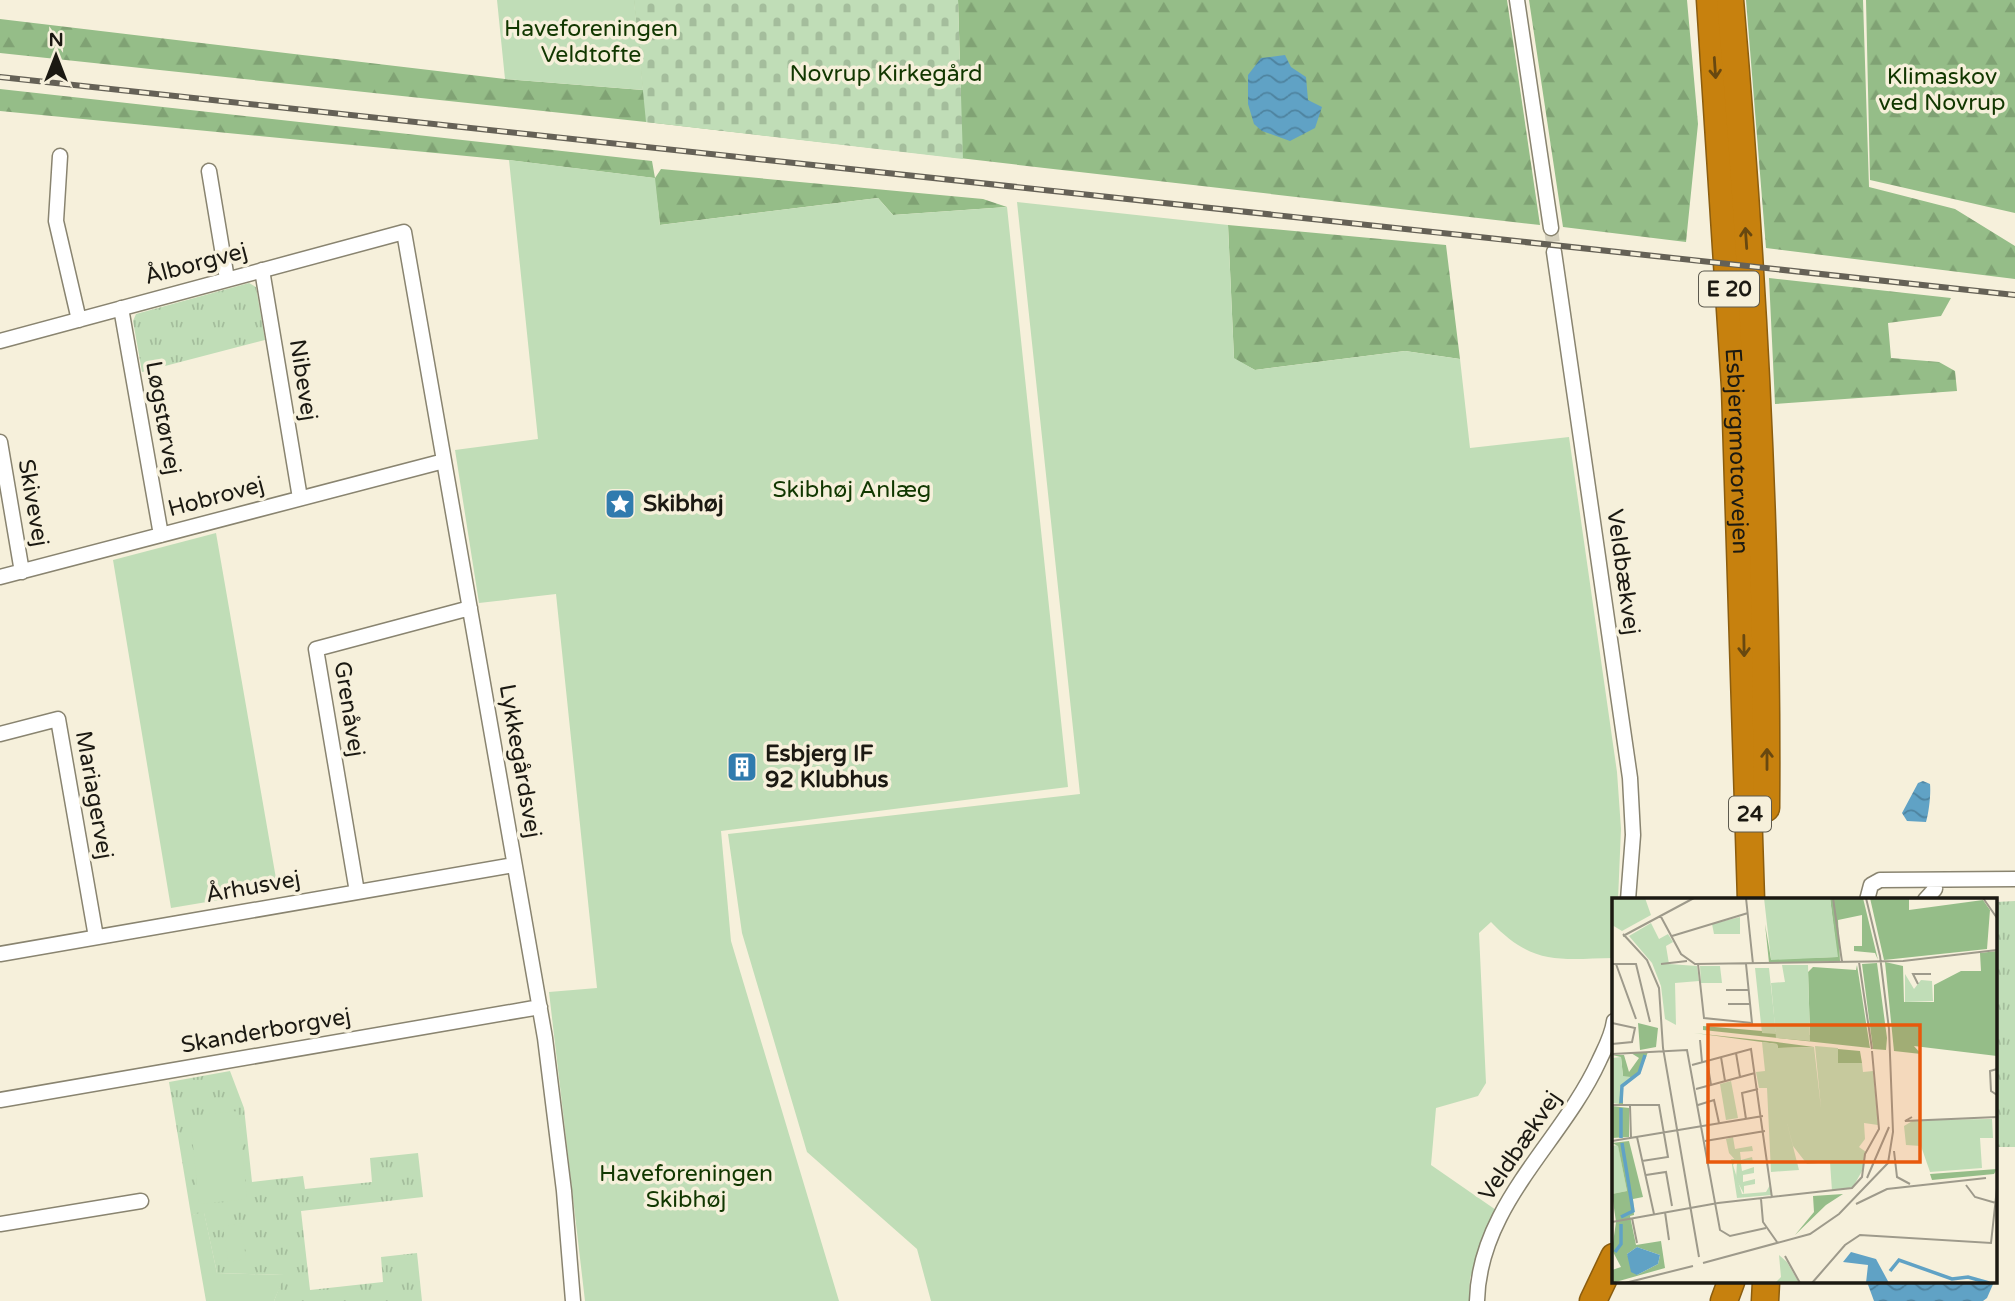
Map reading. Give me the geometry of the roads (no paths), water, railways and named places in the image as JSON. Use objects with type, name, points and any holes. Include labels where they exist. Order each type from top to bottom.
[{"type":"highway","name":"Esbjergmotorvejen","points":[[1710,0],[1735,387],[1751,898]]},
{"type":"highway","name":"Esbjergmotorvejen","points":[[1730,0],[1753,354],[1763,576],[1766,898]]},
{"type":"highway","name":"E 20","points":[[1733,898],[1746,727]]},
{"type":"highway","points":[[1593,1301],[1612,1261]]},
{"type":"highway","points":[[1708,1301],[1714,1284]]},
{"type":"highway","points":[[1724,1301],[1730,1284]]},
{"type":"street","points":[[1517,0],[1551,228]]},
{"type":"street","points":[[60,156],[56,221],[79,320]]},
{"type":"street","points":[[209,171],[227,279]]},
{"type":"street","name":"Ålborgvej","points":[[0,341],[404,232]]},
{"type":"street","name":"Lykkegårdsvej","points":[[404,232],[540,1007],[560,1151],[573,1301]]},
{"type":"street","name":"Veldbækvej","points":[[1554,252],[1630,778],[1633,835],[1628,898]]},
{"type":"street","name":"Nibevej","points":[[262,270],[300,498]]},
{"type":"street","name":"Løgstørvej","points":[[121,308],[161,535]]},
{"type":"street","name":"Skivevej","points":[[0,442],[22,572]]},
{"type":"street","name":"Hobrovej","points":[[0,577],[444,461]]},
{"type":"street","name":"Grenåvej","points":[[356,892],[316,649],[470,608]]},
{"type":"street","name":"Mariagervej","points":[[0,734],[58,719],[96,937]]},
{"type":"street","name":"Århusvej","points":[[0,954],[514,865]]},
{"type":"street","points":[[1868,898],[1871,885],[1880,880],[2015,879]]},
{"type":"street","points":[[1927,898],[1935,889],[1934,880]]},
{"type":"street","name":"Skanderborgvej","points":[[0,1100],[540,1007]]},
{"type":"street","name":"Veldbækvej","points":[[1477,1301],[1482,1262],[1493,1230],[1510,1196],[1587,1086],[1612,1026]]},
{"type":"street","points":[[0,1224],[141,1201]]},
{"type":"water","points":[[1285,55],[1291,67],[1306,77],[1308,100],[1322,107],[1315,128],[1290,141],[1262,131],[1254,124],[1248,104],[1248,75],[1261,58]]},
{"type":"water","points":[[1923,781],[1930,784],[1926,822],[1907,821],[1902,813],[1918,783]]},
{"type":"water","points":[[1868,1284],[1993,1284],[1983,1301],[1874,1301]]},
{"type":"tunnel","points":[[1551,228],[1554,252]]},
{"type":"railway","points":[[0,77],[2015,295]]},
{"type":"place","name":"Skibhøj","points":[[620,504]]},
{"type":"place","name":"Esbjerg IF 92 Klubhus","points":[[742,767]]},
{"type":"park label","name":"Haveforeningen Veldtofte","points":[[591,42]]},
{"type":"park label","name":"Novrup Kirkegård","points":[[886,74]]},
{"type":"park label","name":"Klimaskov ved Novrup","points":[[1942,90]]},
{"type":"park label","name":"Skibhøj Anlæg","points":[[852,490]]},
{"type":"park label","name":"Haveforeningen Skibhøj","points":[[686,1187]]}]
